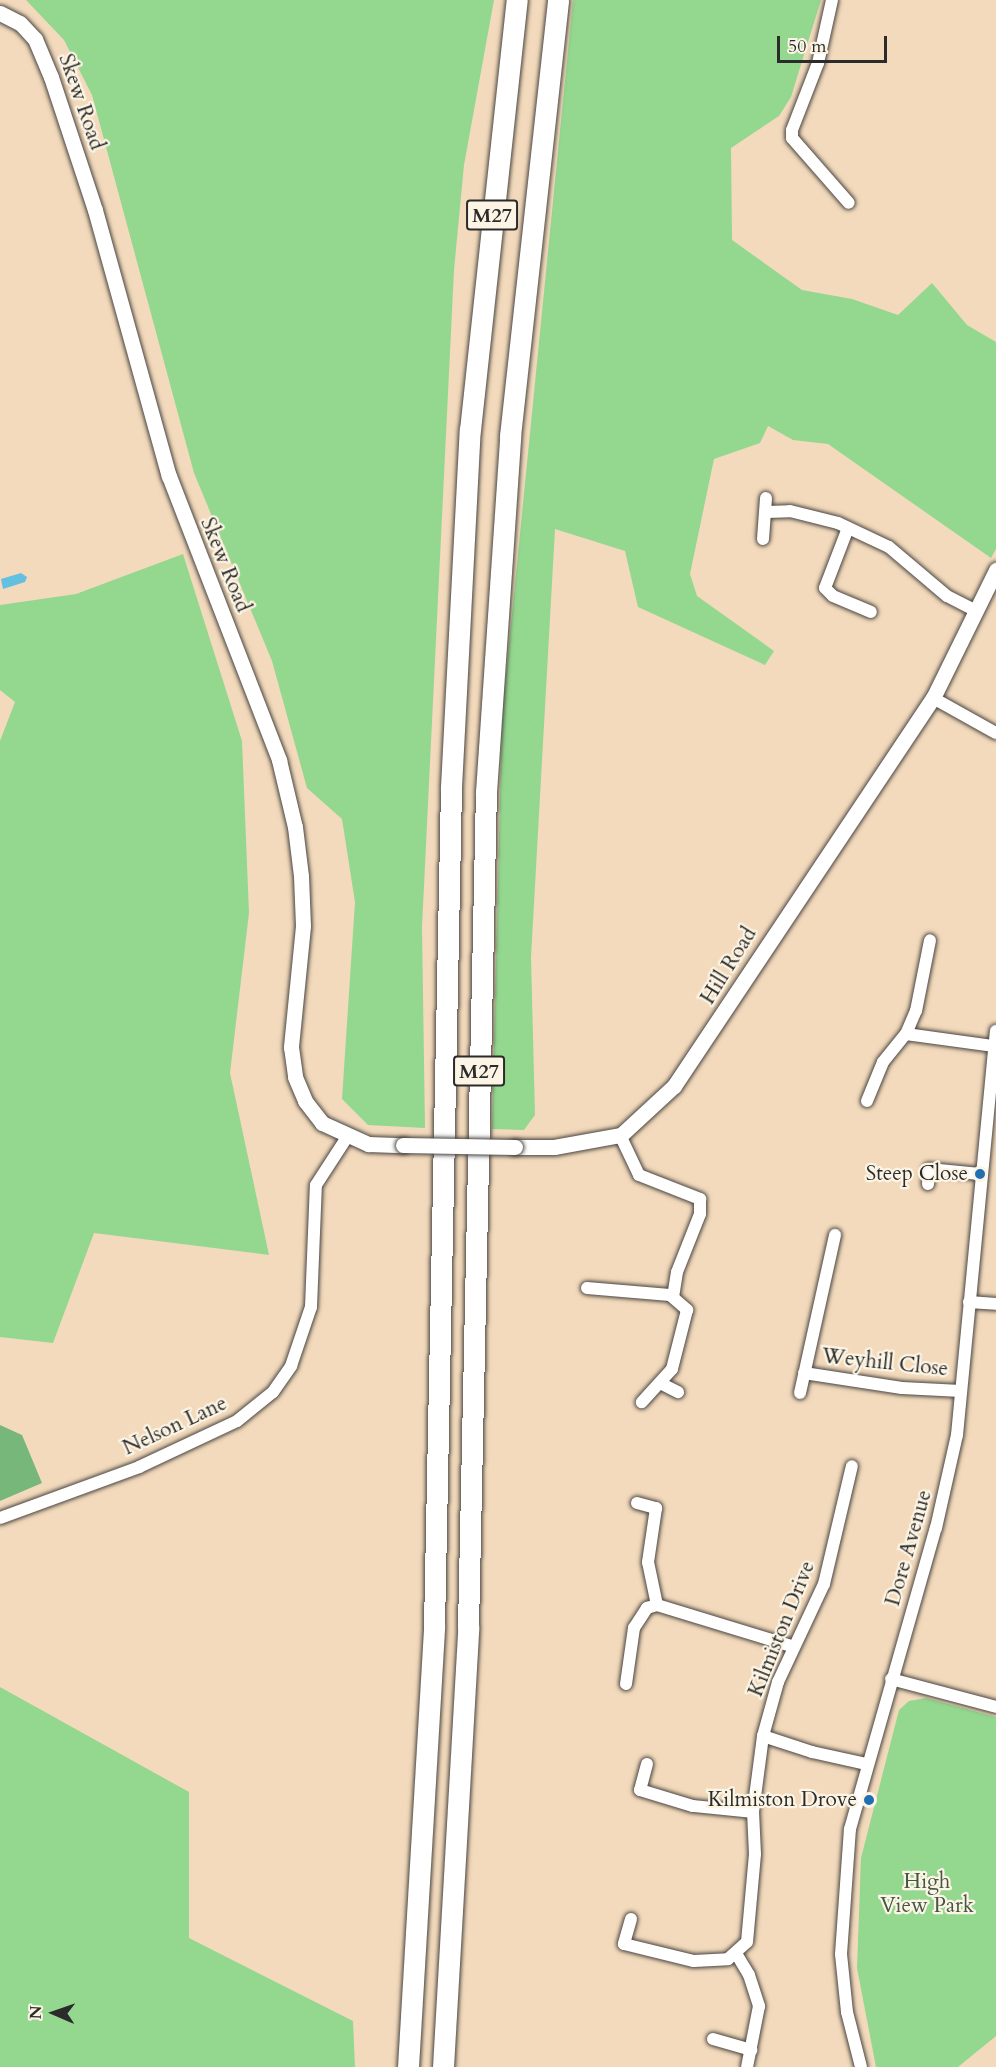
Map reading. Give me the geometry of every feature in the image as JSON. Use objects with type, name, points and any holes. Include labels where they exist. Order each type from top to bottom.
[{"type":"highway","name":"M27","points":[[408,2067],[434,1627],[451,775],[470,430],[517,0]]},
{"type":"highway","name":"M27","points":[[443,2067],[468,1628],[486,792],[510,436],[558,0]]},
{"type":"street","points":[[832,0],[818,63],[792,130],[792,138],[849,203]]},
{"type":"street","name":"Skew Road","points":[[0,13],[20,23],[35,39],[51,77],[95,210],[170,476],[279,760],[295,827],[302,886],[303,926],[291,1047],[295,1077],[305,1101],[322,1124],[347,1137]]},
{"type":"street","points":[[763,539],[767,512],[766,498]]},
{"type":"street","points":[[767,512],[790,511],[848,528],[889,547],[947,596],[975,610]]},
{"type":"street","points":[[848,528],[825,588],[833,596],[871,612]]},
{"type":"street","name":"Hill Road","points":[[347,1137],[368,1144],[554,1148],[620,1135],[647,1115],[694,1059],[933,698],[996,570]]},
{"type":"street","points":[[933,698],[996,733]]},
{"type":"street","points":[[867,1101],[883,1062],[906,1034],[916,1011],[930,940]]},
{"type":"street","name":"Dore Avenue","points":[[861,2067],[848,2012],[841,1924],[850,1829],[866,1764],[949,1474],[961,1391],[980,1174],[996,1031]]},
{"type":"street","points":[[906,1034],[993,1046]]},
{"type":"street","points":[[620,1135],[639,1175],[700,1198],[700,1214],[677,1272],[673,1297]]},
{"type":"street","name":"Nelson Lane","points":[[0,1518],[139,1467],[237,1421],[273,1392],[291,1366],[311,1307],[316,1185],[347,1137]]},
{"type":"street","points":[[928,1184],[930,1169],[980,1174]]},
{"type":"street","name":"Weyhill Close","points":[[800,1393],[835,1235]]},
{"type":"street","points":[[587,1288],[637,1290],[673,1297],[687,1310],[678,1354],[662,1384],[642,1402]]},
{"type":"street","points":[[969,1302],[996,1304]]},
{"type":"street","name":"Weyhill Close","points":[[804,1373],[902,1388],[961,1391]]},
{"type":"street","points":[[662,1384],[678,1392]]},
{"type":"street","name":"Kilmiston Drive","points":[[737,1955],[749,1935],[755,1854],[753,1812],[762,1736],[778,1682],[824,1584],[852,1466]]},
{"type":"street","points":[[637,1503],[656,1508],[648,1562],[657,1605]]},
{"type":"street","points":[[626,1684],[634,1628],[647,1608],[657,1605],[794,1647]]},
{"type":"street","points":[[891,1679],[996,1707]]},
{"type":"street","points":[[762,1736],[812,1752],[866,1764]]},
{"type":"street","points":[[647,1764],[640,1790],[693,1806],[753,1812]]},
{"type":"street","points":[[631,1919],[624,1944],[694,1961],[722,1962],[737,1955],[749,1975],[759,2006],[747,2067]]},
{"type":"street","points":[[713,2039],[751,2050]]},
{"type":"green space","points":[[26,0],[494,0],[464,165],[454,270],[422,927],[425,1128],[368,1125],[342,1099],[355,902],[342,819],[307,788],[272,661],[194,473],[92,95],[64,40]]},
{"type":"green space","points":[[573,0],[821,0],[791,97],[779,116],[731,148],[732,240],[802,290],[852,299],[898,315],[932,283],[967,325],[996,342],[996,549],[991,558],[828,444],[793,440],[768,426],[760,443],[714,459],[690,574],[697,596],[774,651],[765,665],[638,607],[625,551],[555,529],[531,957],[535,1115],[524,1130],[492,1129],[502,715]]},
{"type":"green space","points":[[183,554],[242,741],[249,913],[230,1073],[269,1255],[94,1233],[53,1343],[0,1337],[0,741],[15,702],[0,690],[0,605],[76,594]]},
{"type":"green space","points":[[0,1425],[22,1435],[42,1483],[0,1501]]},
{"type":"green space","points":[[0,1687],[189,1792],[189,1938],[353,2021],[355,2067],[0,2067]]},
{"type":"green space","name":"High View Park","points":[[926,1698],[996,1717],[996,2036],[958,2067],[876,2067],[857,1968],[861,1858],[899,1710],[909,1701]]},
{"type":"water","points":[[21,573],[27,577],[25,582],[3,589],[1,579]]},
{"type":"place","name":"Steep Close","points":[[980,1174]]},
{"type":"place","name":"Kilmiston Drove","points":[[869,1800]]}]
